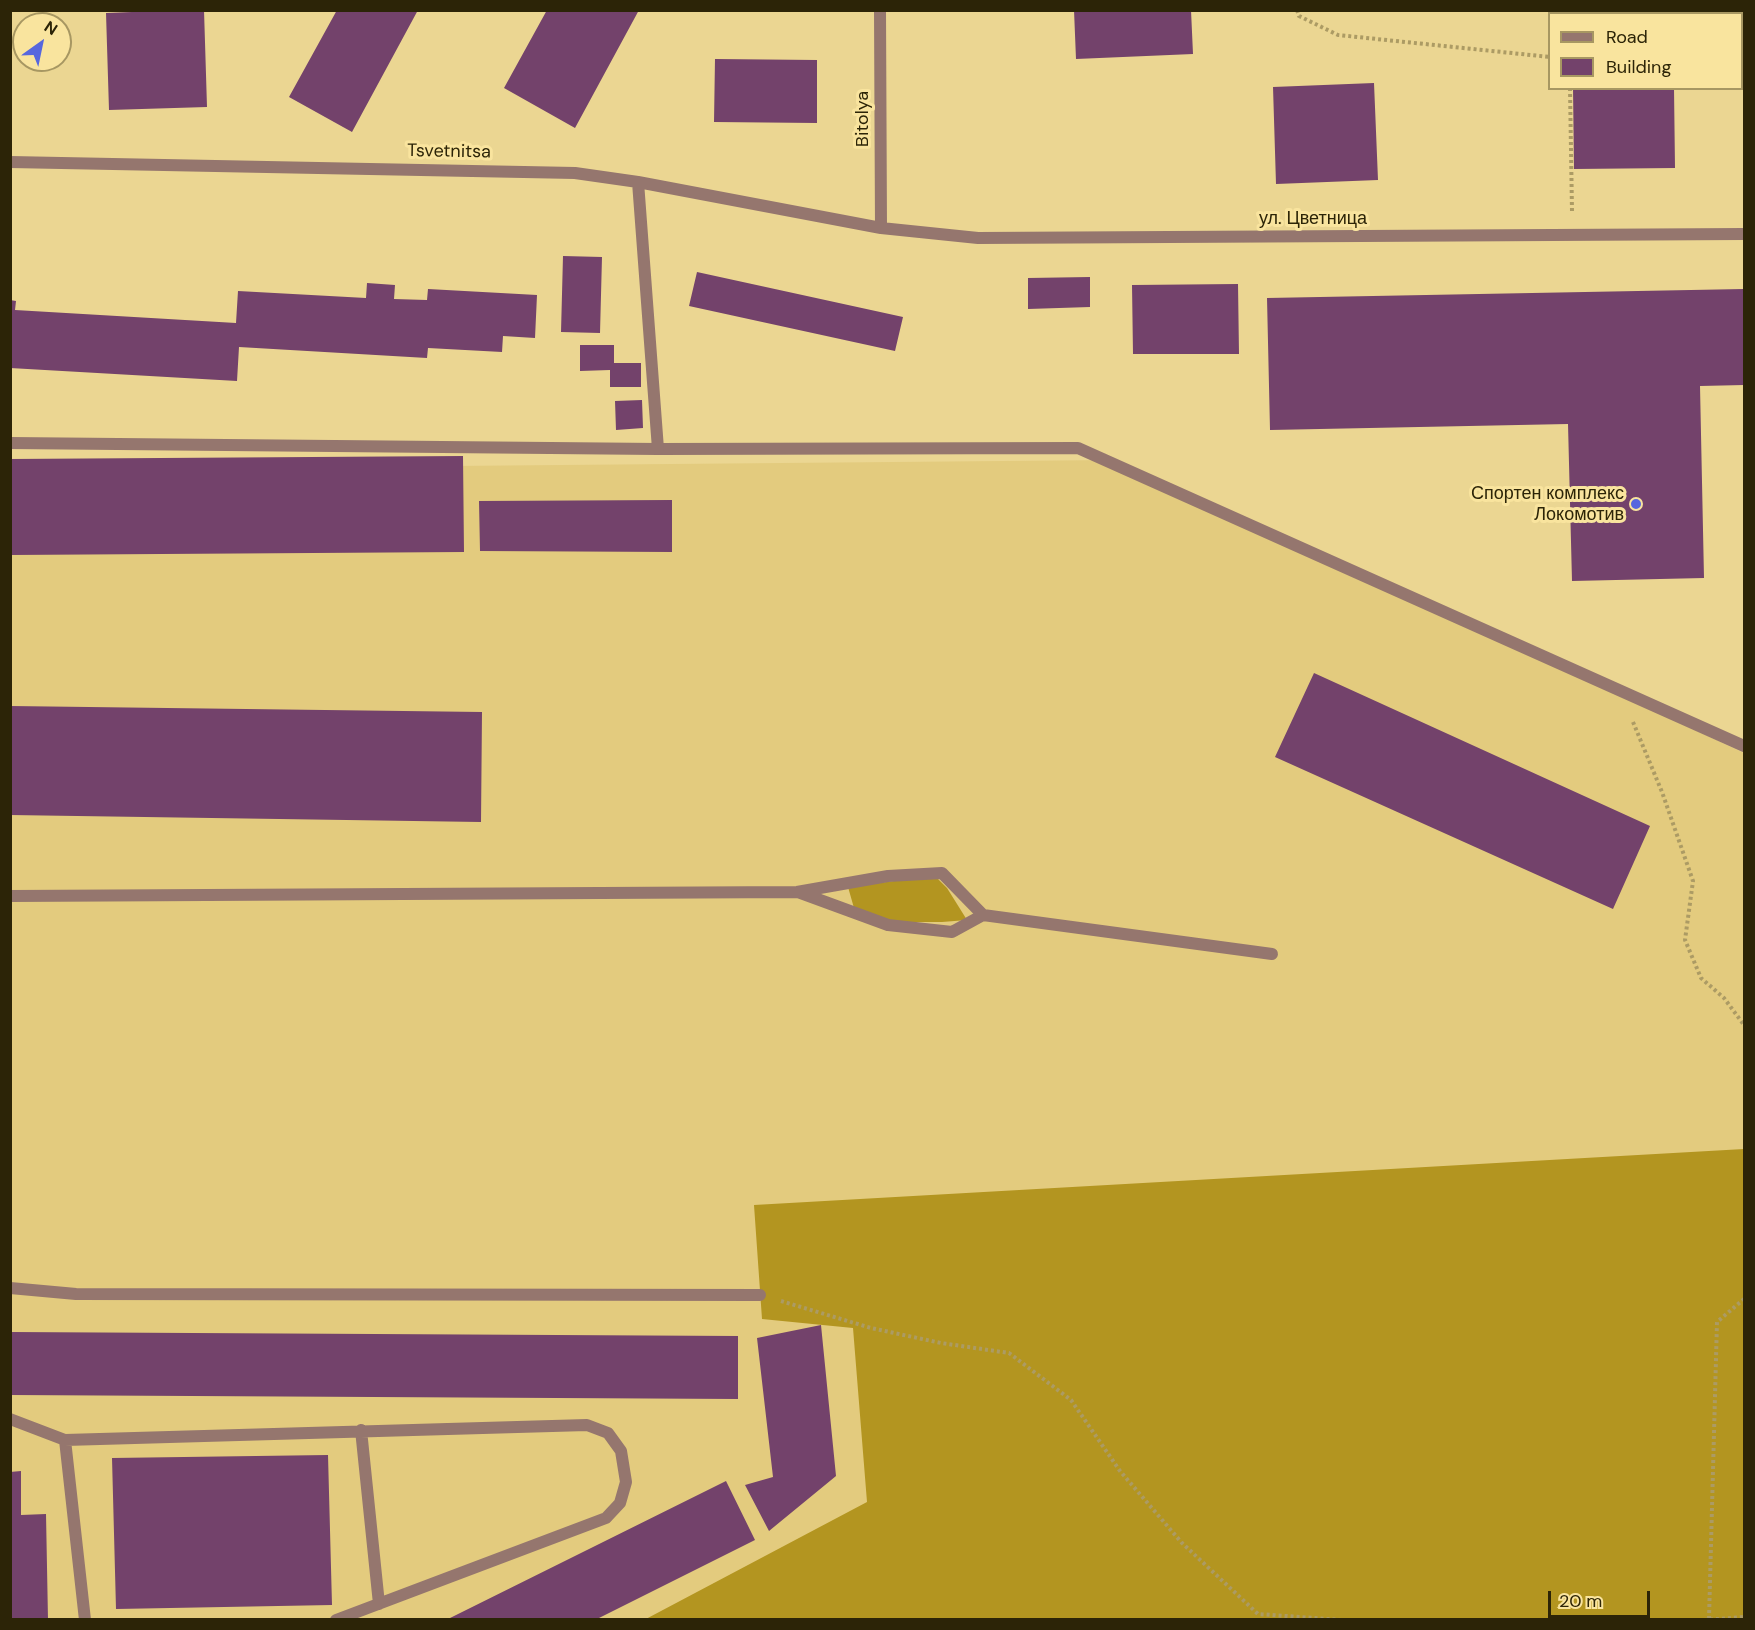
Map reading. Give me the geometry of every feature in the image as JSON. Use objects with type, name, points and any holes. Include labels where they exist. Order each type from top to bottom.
[{"type":"street","name":"Bitolya","points":[[880,10],[881,228]]},
{"type":"street","name":"Tsvetnitsa","points":[[10,162],[576,173],[638,182],[881,228]]},
{"type":"street","points":[[638,182],[658,449]]},
{"type":"street","name":"ул. Цветница","points":[[881,228],[978,238],[1744,234]]},
{"type":"street","points":[[10,443],[658,449],[1078,448],[1744,746]]},
{"type":"street","points":[[10,896],[797,891],[888,876],[942,873],[983,915]]},
{"type":"street","points":[[797,891],[888,926],[952,932],[983,915],[1272,954]]},
{"type":"street","points":[[10,1287],[76,1294],[760,1295]]},
{"type":"street","points":[[10,1419],[65,1440],[586,1425],[608,1433],[621,1451],[626,1482],[620,1503],[606,1518],[336,1620]]},
{"type":"street","points":[[361,1430],[379,1604]]},
{"type":"street","points":[[65,1440],[85,1620]]},
{"type":"path","points":[[1297,10],[1299,16],[1338,35],[1548,57]]},
{"type":"path","points":[[1570,90],[1573,236]]},
{"type":"path","points":[[1620,690],[1662,792],[1693,881],[1685,940],[1701,978],[1724,998],[1744,1025]]},
{"type":"path","points":[[760,1295],[871,1328],[941,1343],[1009,1353],[1071,1400],[1120,1471],[1182,1543],[1258,1614],[1342,1620]]},
{"type":"path","points":[[1709,1619],[1717,1322],[1744,1299]]},
{"type":"path","points":[[1704,1620],[1744,1617]]},
{"type":"shaded area","points":[[1114,460],[1744,753],[1744,1619],[11,1619],[10,470]]},
{"type":"shaded area","points":[[932,876],[947,888],[967,920],[893,922],[854,908],[848,887]]},
{"type":"shaded area","points":[[1744,1149],[1744,1619],[644,1620],[867,1502],[853,1328],[762,1319],[754,1205]]},
{"type":"building","points":[[204,10],[207,107],[109,110],[106,13]]},
{"type":"building","points":[[337,10],[418,10],[352,132],[289,97]]},
{"type":"building","points":[[547,10],[639,10],[575,128],[504,88]]},
{"type":"building","points":[[1074,10],[1191,10],[1193,54],[1076,59]]},
{"type":"building","points":[[715,59],[817,60],[817,123],[714,122]]},
{"type":"building","points":[[1374,83],[1378,180],[1276,184],[1273,87]]},
{"type":"building","points":[[1573,90],[1674,90],[1675,168],[1574,169]]},
{"type":"building","points":[[563,256],[602,257],[600,333],[561,332]]},
{"type":"building","points":[[697,272],[903,317],[895,351],[689,306]]},
{"type":"building","points":[[1090,277],[1090,307],[1028,309],[1028,278]]},
{"type":"building","points":[[367,283],[395,285],[394,299],[427,300],[428,289],[537,295],[535,338],[503,336],[502,352],[428,348],[427,358],[239,347],[237,381],[10,368],[10,300],[16,301],[15,310],[236,323],[238,291],[366,298]]},
{"type":"building","points":[[1238,284],[1239,354],[1133,354],[1132,285]]},
{"type":"building","name":"Спортен комплекс Локомотив","points":[[1744,289],[1744,385],[1700,386],[1704,578],[1572,581],[1568,424],[1270,430],[1267,298]]},
{"type":"building","points":[[580,345],[614,345],[614,363],[641,363],[641,387],[610,387],[610,370],[580,371]]},
{"type":"building","points":[[642,400],[643,428],[616,430],[615,401]]},
{"type":"building","points":[[463,456],[464,552],[10,555],[10,459]]},
{"type":"building","points":[[672,500],[672,552],[480,551],[479,501]]},
{"type":"building","points":[[1314,673],[1650,826],[1613,909],[1275,757]]},
{"type":"building","points":[[10,706],[482,712],[481,822],[10,815]]},
{"type":"building","points":[[821,1325],[836,1476],[769,1531],[745,1485],[773,1477],[757,1338]]},
{"type":"building","points":[[10,1332],[738,1336],[738,1399],[10,1395]]},
{"type":"building","points":[[328,1455],[332,1605],[116,1609],[112,1458]]},
{"type":"building","points":[[21,1471],[21,1515],[46,1514],[48,1620],[10,1620],[10,1472]]},
{"type":"building","points":[[726,1481],[755,1540],[595,1620],[446,1620]]},
{"type":"place","name":"Спортен комплекс Локомотив","points":[[1636,504]]}]
